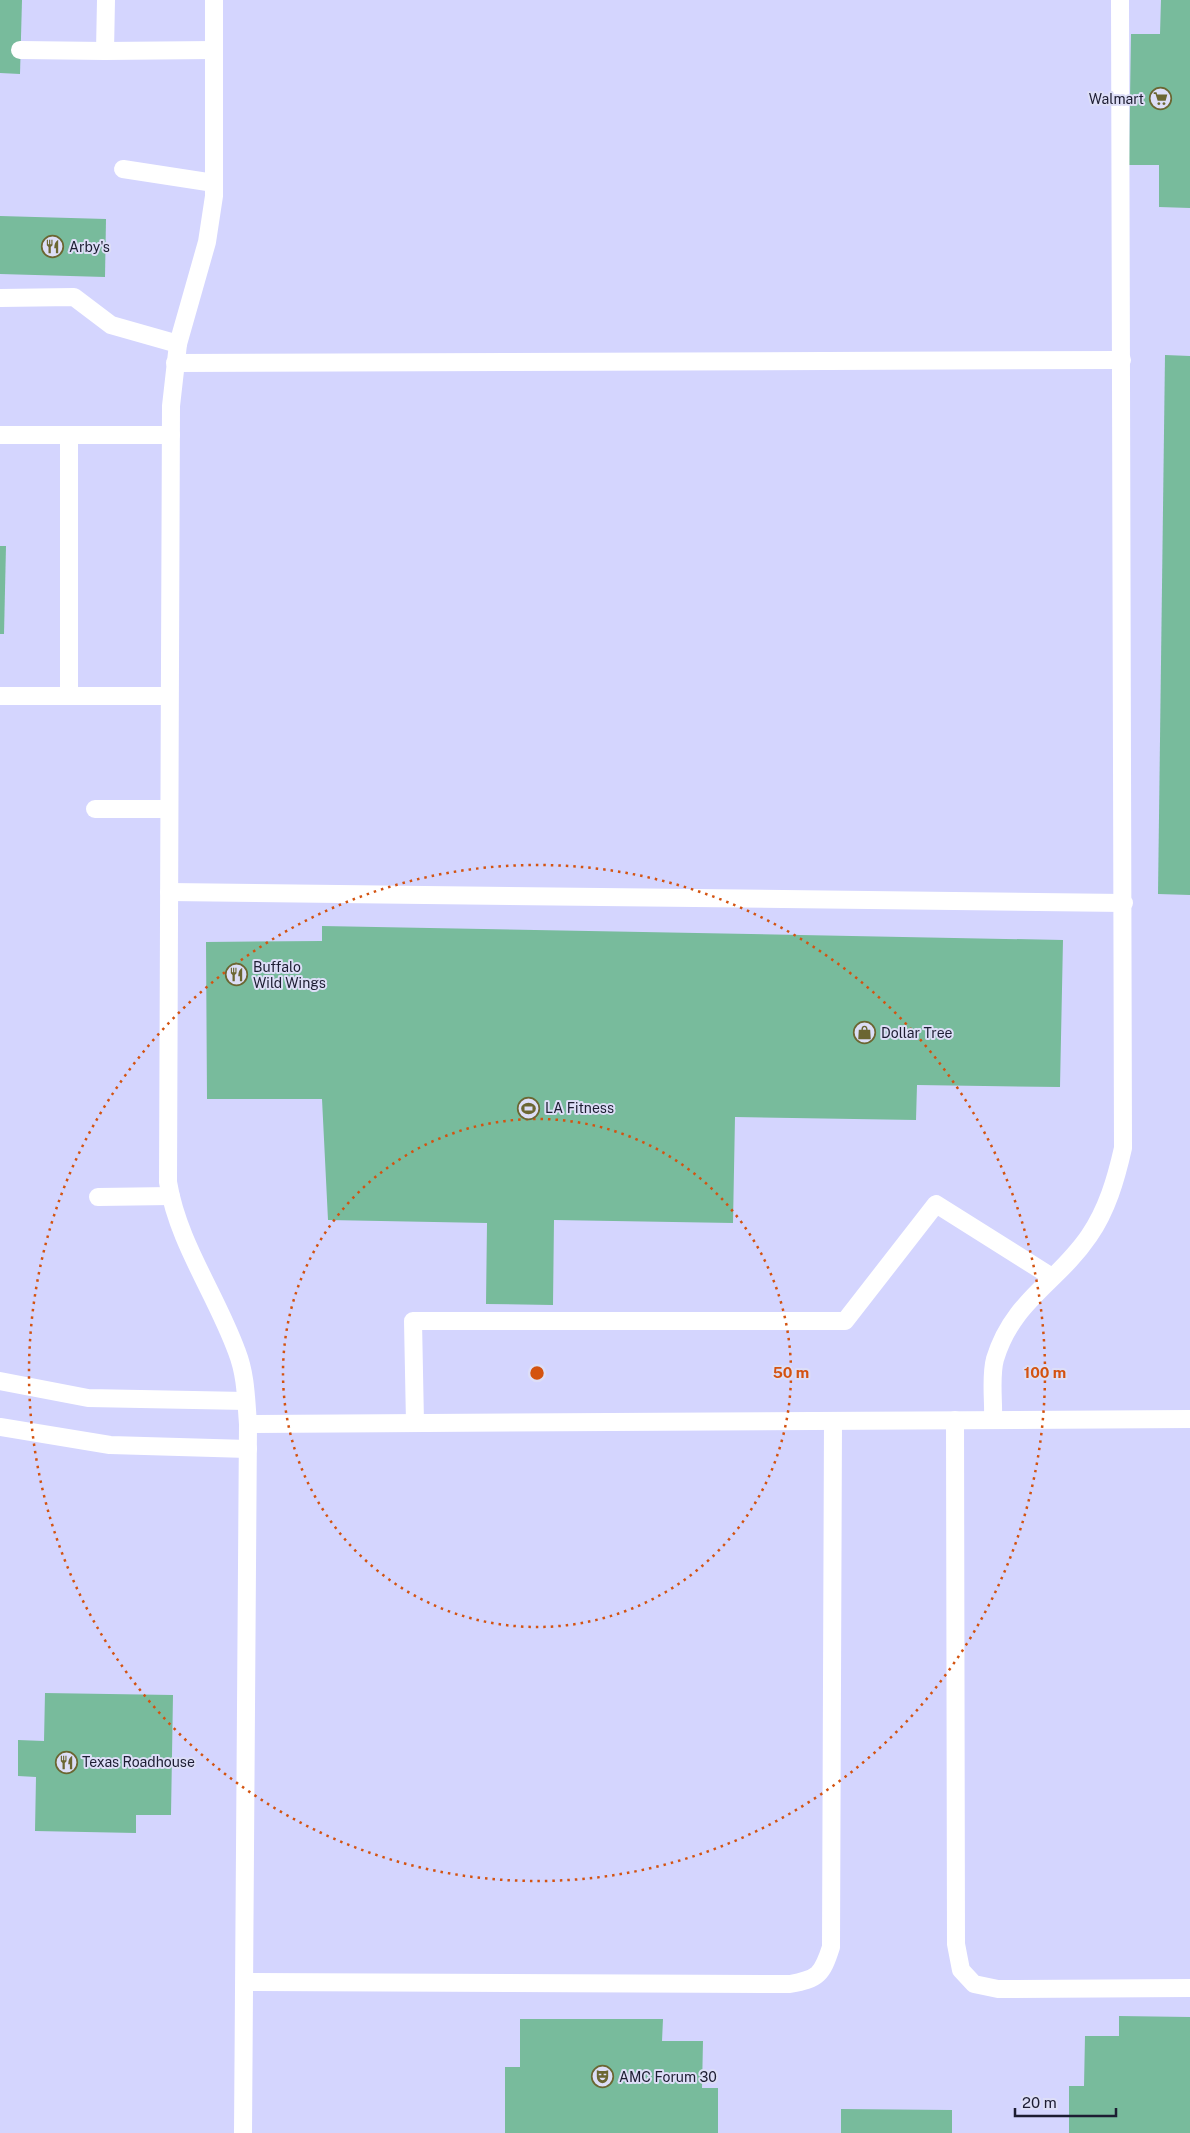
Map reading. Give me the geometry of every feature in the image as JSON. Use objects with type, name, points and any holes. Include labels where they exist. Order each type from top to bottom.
[{"type":"lane","points":[[105,51],[106,0]]},
{"type":"lane","points":[[214,0],[214,183],[207,242],[178,344],[175,363],[171,435],[168,1135],[170,1196],[173,1211],[213,1295],[238,1354],[245,1379],[248,1449],[243,2133]]},
{"type":"lane","points":[[994,1420],[994,1362],[1002,1339],[1019,1311],[1089,1236],[1116,1180],[1123,1148],[1124,903],[1120,0]]},
{"type":"lane","points":[[20,50],[214,50]]},
{"type":"lane","points":[[123,169],[214,183]]},
{"type":"lane","points":[[0,298],[74,297],[111,325],[178,344]]},
{"type":"lane","points":[[175,363],[1122,360]]},
{"type":"lane","points":[[0,434],[171,435]]},
{"type":"lane","points":[[69,435],[69,696]]},
{"type":"lane","points":[[0,696],[169,696]]},
{"type":"lane","points":[[95,809],[169,809]]},
{"type":"lane","points":[[169,892],[1124,903]]},
{"type":"lane","points":[[98,1197],[170,1196]]},
{"type":"lane","points":[[415,1423],[413,1320],[844,1321],[936,1204],[1052,1277]]},
{"type":"lane","points":[[0,1381],[88,1398],[246,1401]]},
{"type":"lane","points":[[248,1424],[1190,1419]]},
{"type":"lane","points":[[955,1420],[956,1944],[961,1970],[974,1984],[998,1989],[1190,1988]]},
{"type":"lane","points":[[245,1982],[790,1984],[812,1980],[824,1968],[831,1947],[833,1421]]},
{"type":"lane","points":[[0,1427],[110,1445],[248,1449]]},
{"type":"shaded area","points":[[0,0],[1190,0],[1190,2133],[0,2133]]},
{"type":"building","points":[[0,0],[22,0],[20,74],[0,73]]},
{"type":"building","name":"Walmart","points":[[1161,0],[1190,0],[1190,208],[1159,207],[1159,165],[1129,165],[1131,34],[1160,34]]},
{"type":"building","name":"Arby's","points":[[0,216],[106,219],[105,277],[0,274]]},
{"type":"building","points":[[1165,355],[1190,356],[1190,895],[1158,894]]},
{"type":"building","points":[[0,546],[6,546],[4,634],[0,634]]},
{"type":"building","name":"LA Fitness","points":[[322,926],[1063,940],[1060,1087],[917,1085],[916,1120],[735,1117],[733,1223],[554,1220],[553,1305],[486,1304],[487,1223],[328,1220],[322,1099],[207,1099],[206,942],[322,941]]},
{"type":"building","points":[[45,1693],[173,1695],[171,1815],[136,1815],[136,1833],[35,1831],[36,1777],[18,1776],[18,1740],[44,1741]]},
{"type":"building","points":[[1119,2016],[1190,2017],[1190,2133],[1069,2133],[1069,2086],[1084,2086],[1085,2036],[1119,2036]]},
{"type":"building","name":"AMC Forum 30","points":[[520,2019],[663,2019],[662,2041],[703,2041],[702,2088],[718,2088],[718,2133],[505,2133],[505,2067],[520,2067]]},
{"type":"building","points":[[841,2109],[952,2110],[952,2133],[841,2133]]},
{"type":"place","name":"Walmart","points":[[1160,99]]},
{"type":"place","name":"Arby's","points":[[53,247]]},
{"type":"place","name":"Buffalo Wild Wings","points":[[237,975]]},
{"type":"place","name":"Dollar Tree","points":[[865,1033]]},
{"type":"place","name":"LA Fitness","points":[[529,1108]]},
{"type":"place","name":"Texas Roadhouse","points":[[66,1762]]},
{"type":"place","name":"AMC Forum 30","points":[[603,2077]]}]
